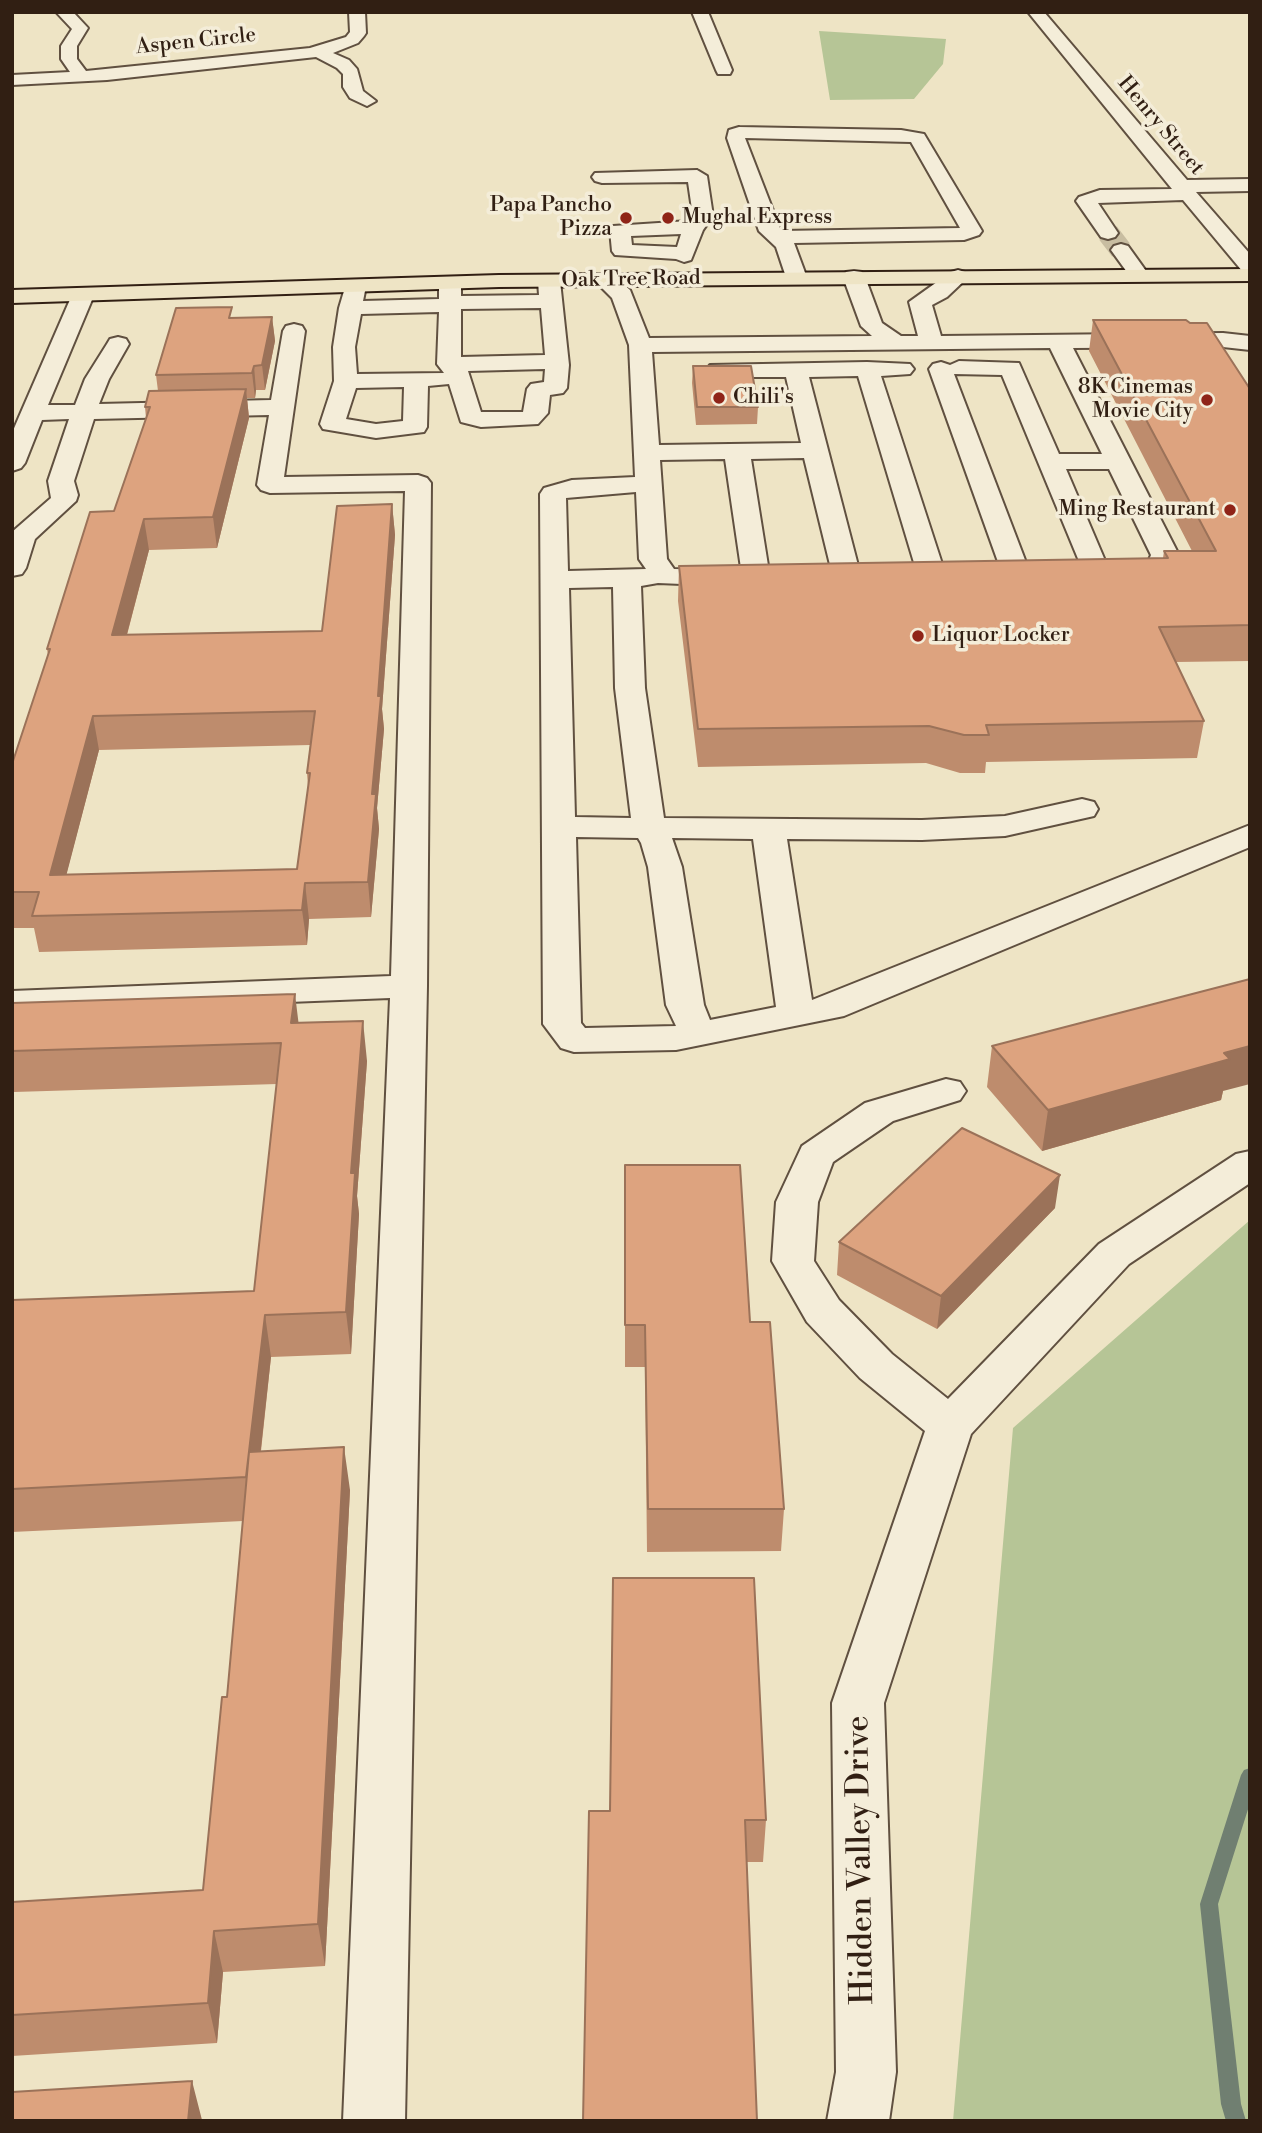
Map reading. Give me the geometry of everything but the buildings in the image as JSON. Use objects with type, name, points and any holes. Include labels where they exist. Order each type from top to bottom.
[{"type":"main road","name":"Oak Tree Road","points":[[550,291],[605,280],[1250,275]]},
{"type":"main road","points":[[12,297],[353,297]]},
{"type":"street","points":[[64,12],[80,28],[69,46],[69,58],[82,77]]},
{"type":"street","name":"Aspen Circle","points":[[12,80],[82,77],[317,51],[352,40],[358,33],[357,12]]},
{"type":"street","points":[[701,12],[724,70]]},
{"type":"street","name":"Henry Street","points":[[1036,12],[1250,268]]},
{"type":"street","points":[[317,51],[343,64],[351,72],[352,88],[367,101]]},
{"type":"street","points":[[776,237],[964,234],[972,231],[918,138],[901,135],[739,132],[735,134],[736,138],[769,231],[785,245],[796,278]]},
{"type":"street","points":[[602,177],[697,176],[703,216],[694,227],[685,254],[660,279]]},
{"type":"street","points":[[1139,275],[1086,201],[1100,196],[1250,185]]},
{"type":"street","points":[[694,227],[620,230],[622,251],[685,254],[706,279]]},
{"type":"street","points":[[920,302],[939,292],[958,276]]},
{"type":"street","points":[[854,277],[872,326],[895,342]]},
{"type":"street","points":[[891,277],[912,289],[920,302],[931,342]]},
{"type":"street","points":[[605,280],[622,295],[641,358],[653,559],[666,577]]},
{"type":"street","points":[[416,380],[415,427],[376,431],[332,424],[346,381],[344,347],[353,297],[450,297],[550,291],[556,362],[555,388],[513,390]]},
{"type":"street","points":[[12,463],[23,423],[83,295]]},
{"type":"street","points":[[450,297],[457,378],[470,417],[493,420],[529,419],[536,413],[539,389]]},
{"type":"street","points":[[1171,317],[1187,340]]},
{"type":"street","points":[[855,343],[867,336],[872,326]]},
{"type":"street","points":[[294,331],[270,485],[418,483],[409,986],[374,2121]]},
{"type":"street","points":[[641,358],[751,333],[855,343],[1187,340],[1250,343]]},
{"type":"street","points":[[941,369],[1028,573],[1147,571],[1160,566],[1165,555],[1058,341]]},
{"type":"street","points":[[12,568],[23,536],[63,500],[65,495],[61,481],[84,412],[97,379],[118,344]]},
{"type":"street","points":[[641,358],[670,370]]},
{"type":"street","points":[[346,381],[457,378],[556,362]]},
{"type":"street","points":[[698,370],[1011,368],[1096,572]]},
{"type":"street","points":[[867,369],[932,576]]},
{"type":"street","points":[[796,370],[846,577]]},
{"type":"street","points":[[457,378],[488,390]]},
{"type":"street","points":[[23,423],[84,412],[282,407]]},
{"type":"street","points":[[815,450],[737,452],[648,468],[553,494],[562,1024],[574,1040],[676,1038],[831,1008],[1250,835]]},
{"type":"street","points":[[555,580],[769,578],[737,452]]},
{"type":"street","points":[[1050,462],[1118,461]]},
{"type":"street","points":[[627,578],[630,688],[649,827],[658,843],[665,867],[685,1005],[698,1034]]},
{"type":"street","points":[[559,827],[922,830],[1005,826],[1082,809]]},
{"type":"street","points":[[768,827],[796,1015]]},
{"type":"street","points":[[12,1002],[409,986]]},
{"type":"street","points":[[946,1091],[879,1112],[816,1155],[797,1202],[793,1261],[823,1311],[876,1366],[950,1426]]},
{"type":"street","name":"Hidden Valley Drive","points":[[858,2121],[866,2072],[858,1703],[950,1426],[1114,1254],[1250,1164]]},
{"type":"green space","points":[[819,31],[946,39],[943,64],[914,99],[830,100]]},
{"type":"green space","points":[[1250,1220],[1250,2121],[953,2121],[1013,1428]]},
{"type":"waterway","points":[[1236,2121],[1231,2104],[1209,1904],[1250,1775]]},
{"type":"tunnel","points":[[1108,233],[1121,250]]},
{"type":"place","name":"Papa Pancho Pizza","points":[[626,218]]},
{"type":"place","name":"Mughal Express","points":[[668,218]]},
{"type":"place","name":"Chili's","points":[[719,398]]},
{"type":"place","name":"8K Cinemas Movie City","points":[[1207,400]]},
{"type":"place","name":"Ming Restaurant","points":[[1230,510]]},
{"type":"place","name":"Liquor Locker","points":[[918,636]]}]
